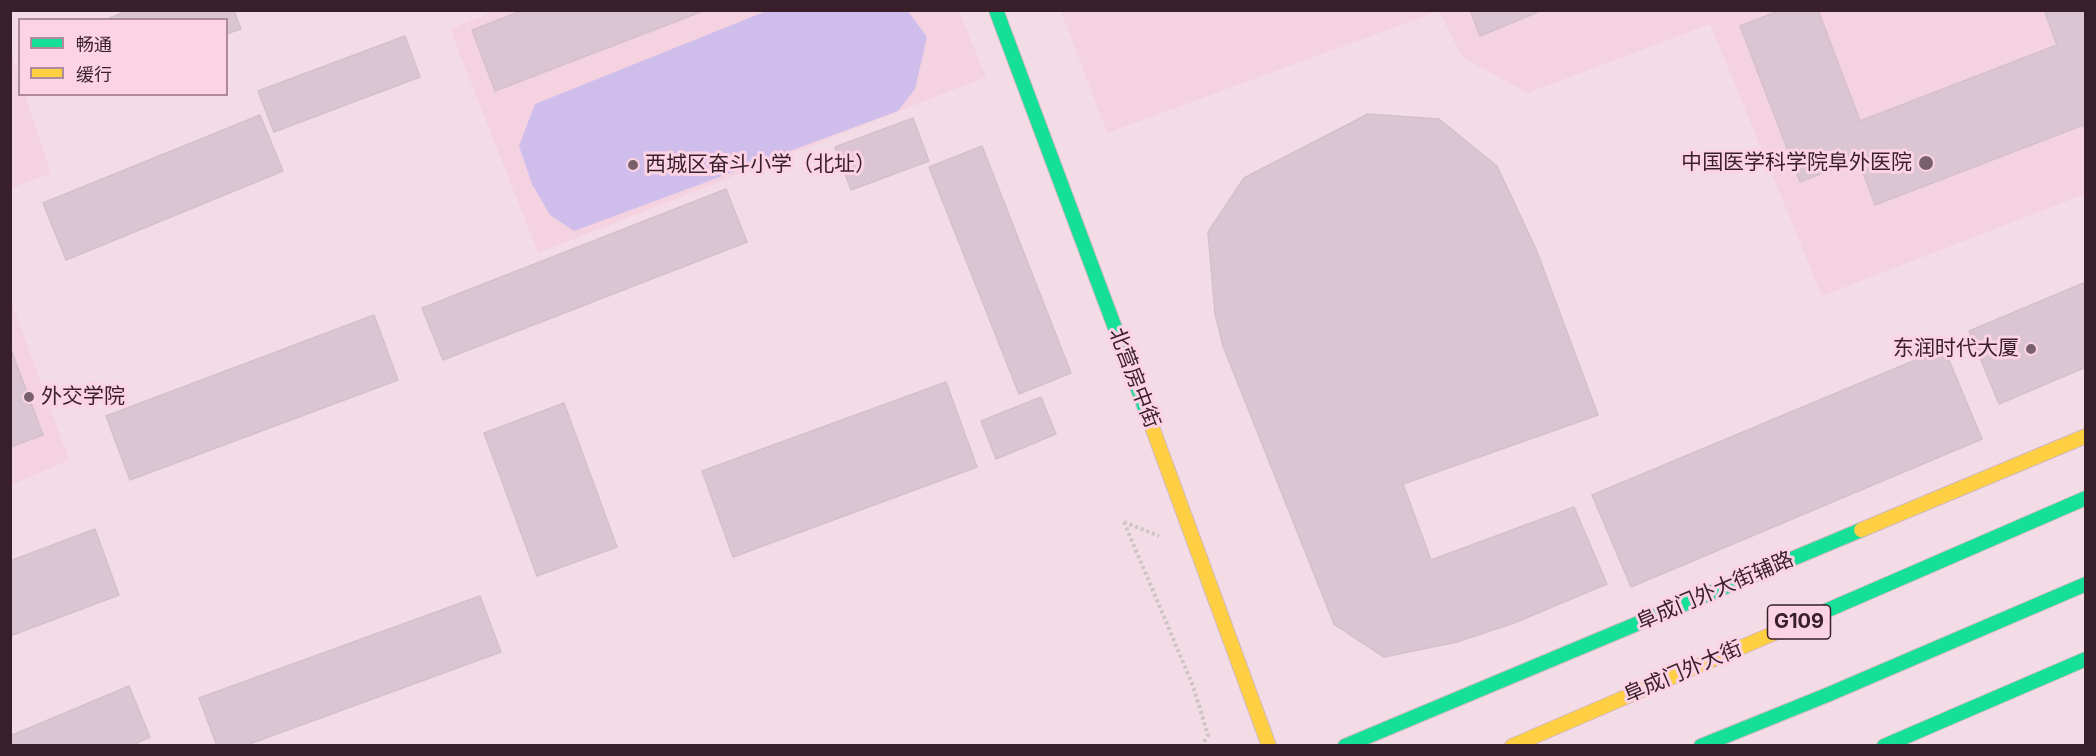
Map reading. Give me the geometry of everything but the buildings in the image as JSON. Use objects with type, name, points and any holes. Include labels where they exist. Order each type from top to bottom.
[{"type":"main road","name":"北营房中街","points":[[996,10],[1199,551],[1269,746]]},
{"type":"main road","name":"阜成门外大街辅路","points":[[1345,746],[2085,436]]},
{"type":"main road","name":"阜成门外大街","points":[[1512,746],[2085,498]]},
{"type":"main road","points":[[1701,746],[2085,584]]},
{"type":"main road","points":[[1884,746],[2085,659]]},
{"type":"path","points":[[1124,522],[1193,686],[1208,735],[1202,746]]},
{"type":"shaded area","name":"西城区奋斗小学（北址）","points":[[497,10],[959,11],[986,77],[538,253],[450,29]]},
{"type":"shaded area","name":"西城区奋斗小学（北址）","points":[[769,10],[908,11],[927,37],[915,89],[898,111],[574,231],[550,215],[532,184],[519,146],[535,104]]},
{"type":"shaded area","points":[[1061,11],[1439,11],[1107,133]]},
{"type":"shaded area","name":"中国医学科学院阜外医院","points":[[1439,11],[2085,11],[2085,194],[1822,296],[1710,24],[1528,93],[1462,57]]},
{"type":"shaded area","points":[[11,50],[18,74],[18,96],[25,96],[51,173],[11,188]]},
{"type":"shaded area","name":"外交学院","points":[[10,298],[69,460],[11,485],[10,485]]},
{"type":"traffic: fast","points":[[996,10],[1151,424]]},
{"type":"traffic: fast","points":[[1814,616],[2086,498]]},
{"type":"traffic: fast","points":[[1345,746],[1861,530]]},
{"type":"traffic: fast","points":[[1701,746],[1827,695],[2086,584]]},
{"type":"traffic: fast","points":[[1884,746],[2086,659]]},
{"type":"traffic: slow","points":[[1151,424],[1269,746]]},
{"type":"traffic: slow","points":[[1861,530],[2086,436]]},
{"type":"traffic: slow","points":[[1512,746],[1814,616]]},
{"type":"place","name":"中国医学科学院阜外医院","points":[[1926,163]]},
{"type":"place","name":"西城区奋斗小学（北址）","points":[[633,165]]},
{"type":"place","name":"东润时代大厦","points":[[2031,349]]},
{"type":"place","name":"外交学院","points":[[29,397]]}]
